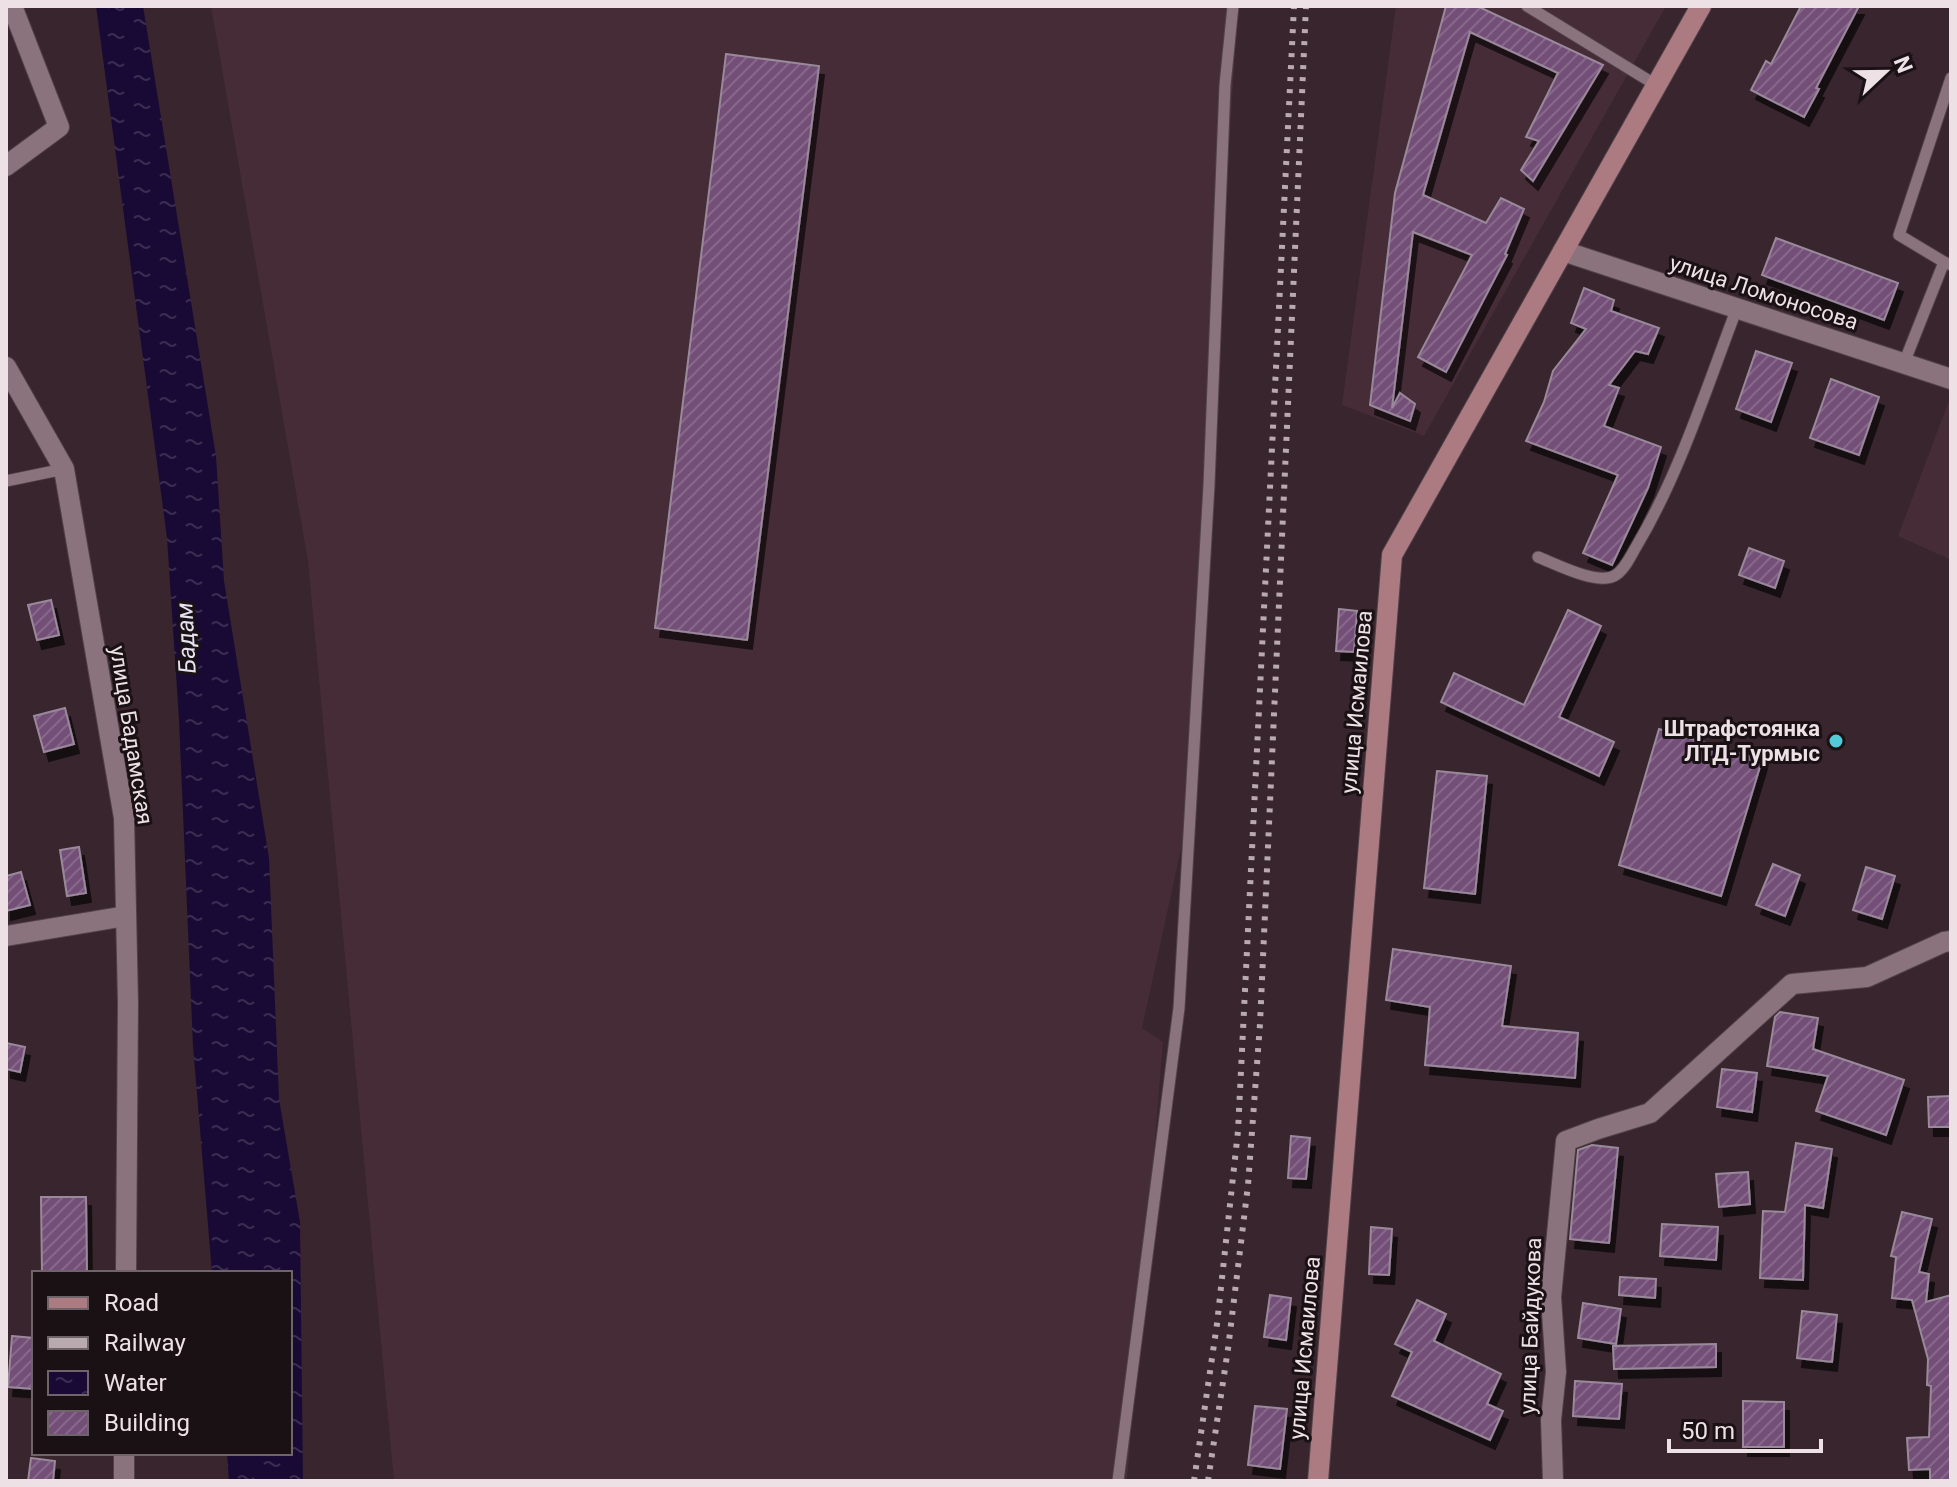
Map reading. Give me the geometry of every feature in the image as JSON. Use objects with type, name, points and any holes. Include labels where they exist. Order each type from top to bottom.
[{"type":"main road","name":"улица Исмаилова","points":[[1318,1481],[1392,555],[1701,6]]},
{"type":"street","points":[[6,166],[59,127],[12,6]]},
{"type":"street","name":"улица Ломоносова","points":[[1563,251],[1951,379]]},
{"type":"street","name":"улица Бадамская","points":[[6,367],[64,469],[124,818],[128,1003],[126,1271]]},
{"type":"street","points":[[6,936],[126,916]]},
{"type":"street","name":"улица Байдукова","points":[[1553,1481],[1551,1420],[1556,1372],[1551,1297],[1566,1141],[1650,1113],[1792,984],[1867,977],[1951,941]]},
{"type":"street","points":[[124,1455],[124,1481]]},
{"type":"lane","points":[[1118,1481],[1179,1008],[1209,469],[1225,85],[1233,6]]},
{"type":"lane","points":[[1527,6],[1656,85]]},
{"type":"lane","points":[[1904,363],[1948,264],[1899,235],[1951,78]]},
{"type":"lane","points":[[1538,557],[1604,579],[1616,575],[1625,565],[1655,515],[1671,480],[1737,308]]},
{"type":"lane","points":[[6,481],[64,469]]},
{"type":"shaded area","points":[[211,6],[1238,6],[1186,826],[1142,1028],[1163,1042],[1127,1481],[394,1481],[308,561]]},
{"type":"shaded area","points":[[1396,6],[1666,6],[1424,436],[1342,405]]},
{"type":"shaded area","points":[[1951,399],[1951,560],[1898,536]]},
{"type":"water","name":"Бадам","points":[[96,6],[143,6],[216,456],[224,581],[269,858],[279,1099],[300,1222],[303,1481],[229,1481],[227,1455],[292,1455],[292,1271],[212,1271],[193,1046],[179,720],[167,538]]},
{"type":"building","points":[[1446,6],[1477,6],[1603,65],[1533,181],[1521,170],[1539,141],[1526,137],[1558,73],[1470,32],[1423,195],[1486,223],[1501,198],[1524,209],[1507,255],[1446,372],[1418,357],[1472,255],[1413,232],[1392,408],[1400,393],[1415,404],[1410,421],[1370,405],[1395,193]]},
{"type":"building","points":[[1801,6],[1859,6],[1804,117],[1751,90],[1766,61],[1771,64]]},
{"type":"building","points":[[726,54],[819,66],[747,640],[655,628]]},
{"type":"building","points":[[1776,238],[1898,283],[1884,320],[1762,275]]},
{"type":"building","points":[[1584,288],[1614,300],[1611,311],[1659,328],[1648,354],[1635,351],[1609,385],[1619,388],[1604,426],[1661,447],[1648,488],[1612,565],[1583,553],[1618,475],[1526,441],[1544,402],[1553,371],[1586,329],[1571,323]]},
{"type":"building","points":[[1756,351],[1792,363],[1771,422],[1736,409]]},
{"type":"building","points":[[1831,379],[1879,397],[1859,455],[1810,438]]},
{"type":"building","points":[[1749,548],[1784,561],[1775,588],[1739,575]]},
{"type":"building","points":[[51,600],[59,635],[37,640],[28,605]]},
{"type":"building","points":[[1339,609],[1357,611],[1354,652],[1336,651]]},
{"type":"building","points":[[1568,610],[1601,626],[1559,717],[1614,742],[1599,776],[1441,702],[1454,673],[1524,705]]},
{"type":"building","points":[[65,708],[74,744],[44,752],[34,716]]},
{"type":"building","points":[[1659,729],[1762,760],[1721,896],[1619,865]]},
{"type":"building","points":[[1437,771],[1487,776],[1475,894],[1424,888]]},
{"type":"building","points":[[79,847],[86,893],[67,896],[60,850]]},
{"type":"building","points":[[1773,864],[1800,875],[1785,916],[1756,905]]},
{"type":"building","points":[[1866,867],[1895,876],[1882,919],[1853,910]]},
{"type":"building","points":[[21,872],[30,905],[6,911],[6,876]]},
{"type":"building","points":[[1393,949],[1511,966],[1502,1026],[1578,1033],[1575,1078],[1425,1065],[1430,1007],[1386,1000]]},
{"type":"building","points":[[1780,1012],[1818,1018],[1813,1049],[1904,1080],[1886,1135],[1816,1111],[1828,1076],[1767,1066],[1775,1017]]},
{"type":"building","points":[[6,1043],[25,1047],[20,1072],[6,1069]]},
{"type":"building","points":[[1722,1069],[1757,1073],[1752,1112],[1717,1107]]},
{"type":"building","points":[[1951,1096],[1951,1127],[1929,1127],[1928,1097]]},
{"type":"building","points":[[1291,1136],[1310,1138],[1306,1179],[1288,1178]]},
{"type":"building","points":[[1796,1143],[1832,1149],[1823,1208],[1805,1205],[1803,1280],[1760,1278],[1763,1211],[1785,1212]]},
{"type":"building","points":[[1592,1145],[1618,1148],[1609,1243],[1570,1239],[1578,1150]]},
{"type":"building","points":[[1748,1172],[1750,1204],[1719,1207],[1716,1174]]},
{"type":"building","points":[[41,1197],[86,1197],[87,1271],[42,1271]]},
{"type":"building","points":[[1902,1212],[1932,1219],[1919,1272],[1929,1274],[1926,1302],[1951,1295],[1951,1481],[1930,1481],[1930,1469],[1909,1470],[1907,1438],[1929,1437],[1931,1386],[1927,1385],[1928,1359],[1912,1300],[1892,1298],[1896,1257],[1891,1256]]},
{"type":"building","points":[[1662,1224],[1718,1227],[1716,1260],[1660,1256]]},
{"type":"building","points":[[1371,1227],[1392,1229],[1389,1275],[1369,1274]]},
{"type":"building","points":[[1620,1277],[1656,1279],[1655,1298],[1619,1295]]},
{"type":"building","points":[[1270,1295],[1291,1298],[1286,1340],[1264,1337]]},
{"type":"building","points":[[1417,1300],[1446,1314],[1434,1341],[1501,1374],[1487,1404],[1503,1411],[1490,1440],[1392,1396],[1412,1352],[1395,1344]]},
{"type":"building","points":[[1583,1303],[1621,1309],[1616,1344],[1578,1338]]},
{"type":"building","points":[[1802,1311],[1837,1315],[1832,1362],[1797,1358]]},
{"type":"building","points":[[12,1336],[32,1338],[32,1389],[8,1387]]},
{"type":"building","points":[[1716,1344],[1716,1367],[1614,1369],[1613,1346]]},
{"type":"building","points":[[1575,1381],[1622,1384],[1619,1419],[1573,1416]]},
{"type":"building","points":[[1743,1401],[1784,1402],[1784,1447],[1743,1447]]},
{"type":"building","points":[[1255,1406],[1287,1409],[1280,1469],[1248,1465]]},
{"type":"building","points":[[31,1458],[55,1461],[53,1481],[28,1481]]},
{"type":"railway","points":[[1194,1481],[1217,1324],[1238,1131],[1294,6]]},
{"type":"railway","points":[[1208,1481],[1248,1185],[1260,1024],[1306,6]]},
{"type":"place","name":"Штрафстоянка ЛТД-Турмыс","points":[[1836,741]]}]
